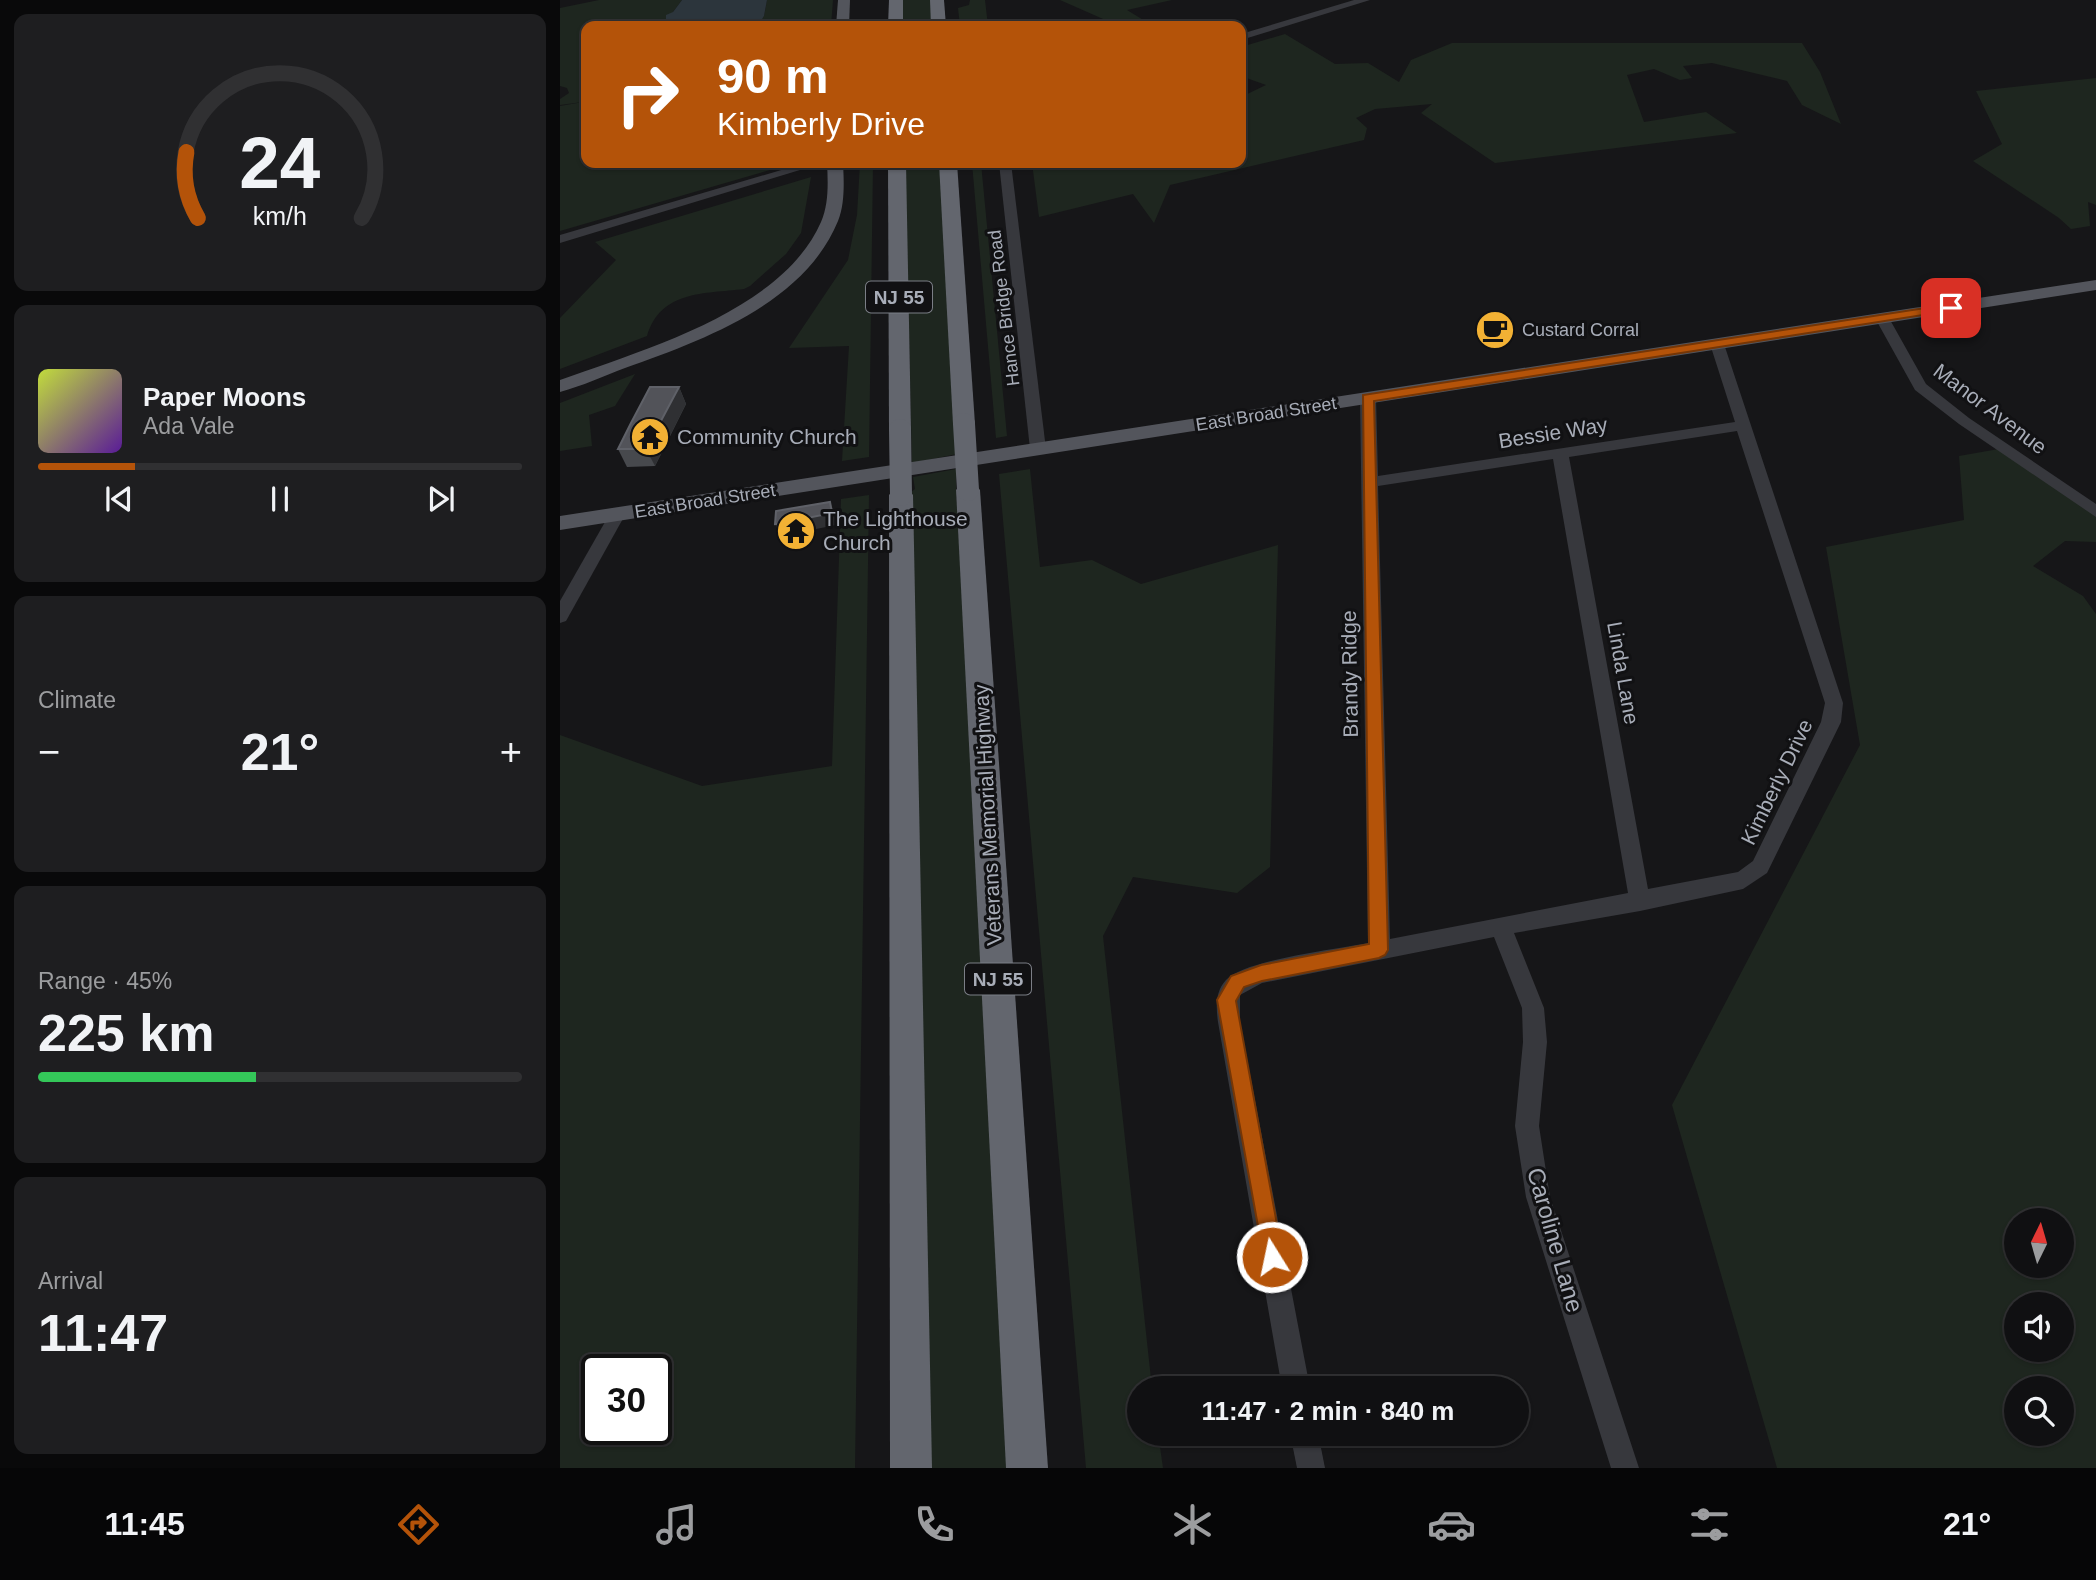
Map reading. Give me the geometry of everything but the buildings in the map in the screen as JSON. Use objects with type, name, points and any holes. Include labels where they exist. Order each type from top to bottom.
[{"type":"highway","points":[[896,0],[896,21]]},
{"type":"highway","points":[[937,0],[939,21]]},
{"type":"highway","name":"NJ 55","points":[[897,168],[911,1468]]},
{"type":"highway","name":"Veterans Memorial Highway","points":[[948,168],[1027,1468]]},
{"type":"main road","points":[[843,21],[844,0]]},
{"type":"main road","points":[[560,386],[702,330],[747,307],[779,286],[809,257],[825,233],[832,216],[835,168]]},
{"type":"main road","name":"East Broad Street","points":[[560,523],[2096,285]]},
{"type":"street","points":[[1246,35],[1364,0]]},
{"type":"street","points":[[560,239],[800,168]]},
{"type":"street","name":"Hance Bridge Road","points":[[1007,168],[1038,449]]},
{"type":"street","name":"Manor Avenue","points":[[1882,318],[1906,367],[1920,387],[1964,421],[2096,512]]},
{"type":"street","name":"Kimberly Drive","points":[[1294,1376],[1226,1000],[1237,982],[1261,973],[1743,880],[1760,867],[1831,722],[1834,703],[1717,344]]},
{"type":"street","name":"Brandy Ridge","points":[[1368,398],[1379,950]]},
{"type":"street","name":"Bessie Way","points":[[1370,482],[1744,425]]},
{"type":"street","name":"Linda Lane","points":[[1560,453],[1640,902]]},
{"type":"street","points":[[560,617],[617,515]]},
{"type":"street","name":"Caroline Lane","points":[[1501,927],[1533,1008],[1535,1042],[1527,1126],[1538,1196],[1625,1468]]},
{"type":"street","points":[[1307,1446],[1311,1468]]},
{"type":"shaded area","points":[[599,0],[682,0],[673,12],[671,21],[581,21],[581,102],[560,105],[560,99],[569,93],[567,88],[560,86],[560,8]]},
{"type":"shaded area","points":[[682,0],[767,0],[761,21],[666,21],[666,15],[673,12]]},
{"type":"shaded area","points":[[767,0],[833,0],[831,21],[761,21]]},
{"type":"shaded area","points":[[902,0],[931,0],[932,21],[903,21]]},
{"type":"shaded area","points":[[970,0],[985,0],[987,21],[959,21],[958,8],[969,5]]},
{"type":"shaded area","points":[[1060,0],[1172,0],[1127,10],[1145,21],[1108,21]]},
{"type":"shaded area","points":[[1285,34],[1335,64],[1368,63],[1399,82],[1411,60],[1452,43],[1802,43],[1820,72],[1841,124],[1802,105],[1787,81],[1712,63],[1683,66],[1692,78],[1680,80],[1654,69],[1627,75],[1644,122],[1706,112],[1737,133],[1495,163],[1421,113],[1432,104],[1375,109],[1356,118],[1367,128],[1364,140],[1246,167],[1246,95],[1266,85],[1246,78],[1246,46]]},
{"type":"shaded area","points":[[2096,78],[2096,205],[2088,202],[2090,226],[2071,229],[2059,218],[1973,161],[2002,144],[1976,91]]},
{"type":"shaded area","points":[[581,102],[581,168],[777,168],[560,231],[560,106]]},
{"type":"shaded area","points":[[860,168],[873,168],[869,457],[842,461],[849,346],[789,348],[848,260],[857,215]]},
{"type":"shaded area","points":[[905,168],[940,168],[957,454],[912,463]]},
{"type":"shaded area","points":[[972,168],[981,168],[1007,436],[996,438]]},
{"type":"shaded area","points":[[1033,168],[1243,168],[1170,185],[1154,223],[1133,194],[1039,217]]},
{"type":"shaded area","points":[[811,177],[801,233],[786,254],[750,286],[699,294],[673,302],[662,310],[647,336],[560,369],[560,318],[616,260],[595,242]]},
{"type":"shaded area","points":[[635,374],[615,406],[589,415],[592,446],[560,451],[560,403]]},
{"type":"shaded area","points":[[2010,447],[2096,510],[2096,542],[2065,541],[2033,566],[2083,596],[2096,614],[2096,1468],[1777,1468],[1672,1105],[1860,745],[1826,547],[1964,520],[1959,456]]},
{"type":"shaded area","points":[[956,469],[1015,1468],[925,1468],[909,494],[915,489],[913,477]]},
{"type":"shaded area","points":[[1030,469],[1040,567],[1092,560],[1141,584],[1278,545],[1270,867],[1237,893],[1133,877],[1103,936],[1151,1376],[1127,1376],[1127,1446],[1160,1446],[1163,1468],[1086,1468],[999,474]]},
{"type":"shaded area","points":[[869,495],[855,1468],[560,1468],[560,735],[702,786],[832,766],[841,499]]},
{"type":"place","name":"Custard Corral","points":[[1495,330]]},
{"type":"place","name":"Community Church","points":[[650,437]]},
{"type":"place","name":"The Lighthouse Church","points":[[796,531]]},
{"type":"route","points":[[1272,1257],[1226,1000],[1237,982],[1261,973],[1379,950],[1368,398],[1951,308]]}]
